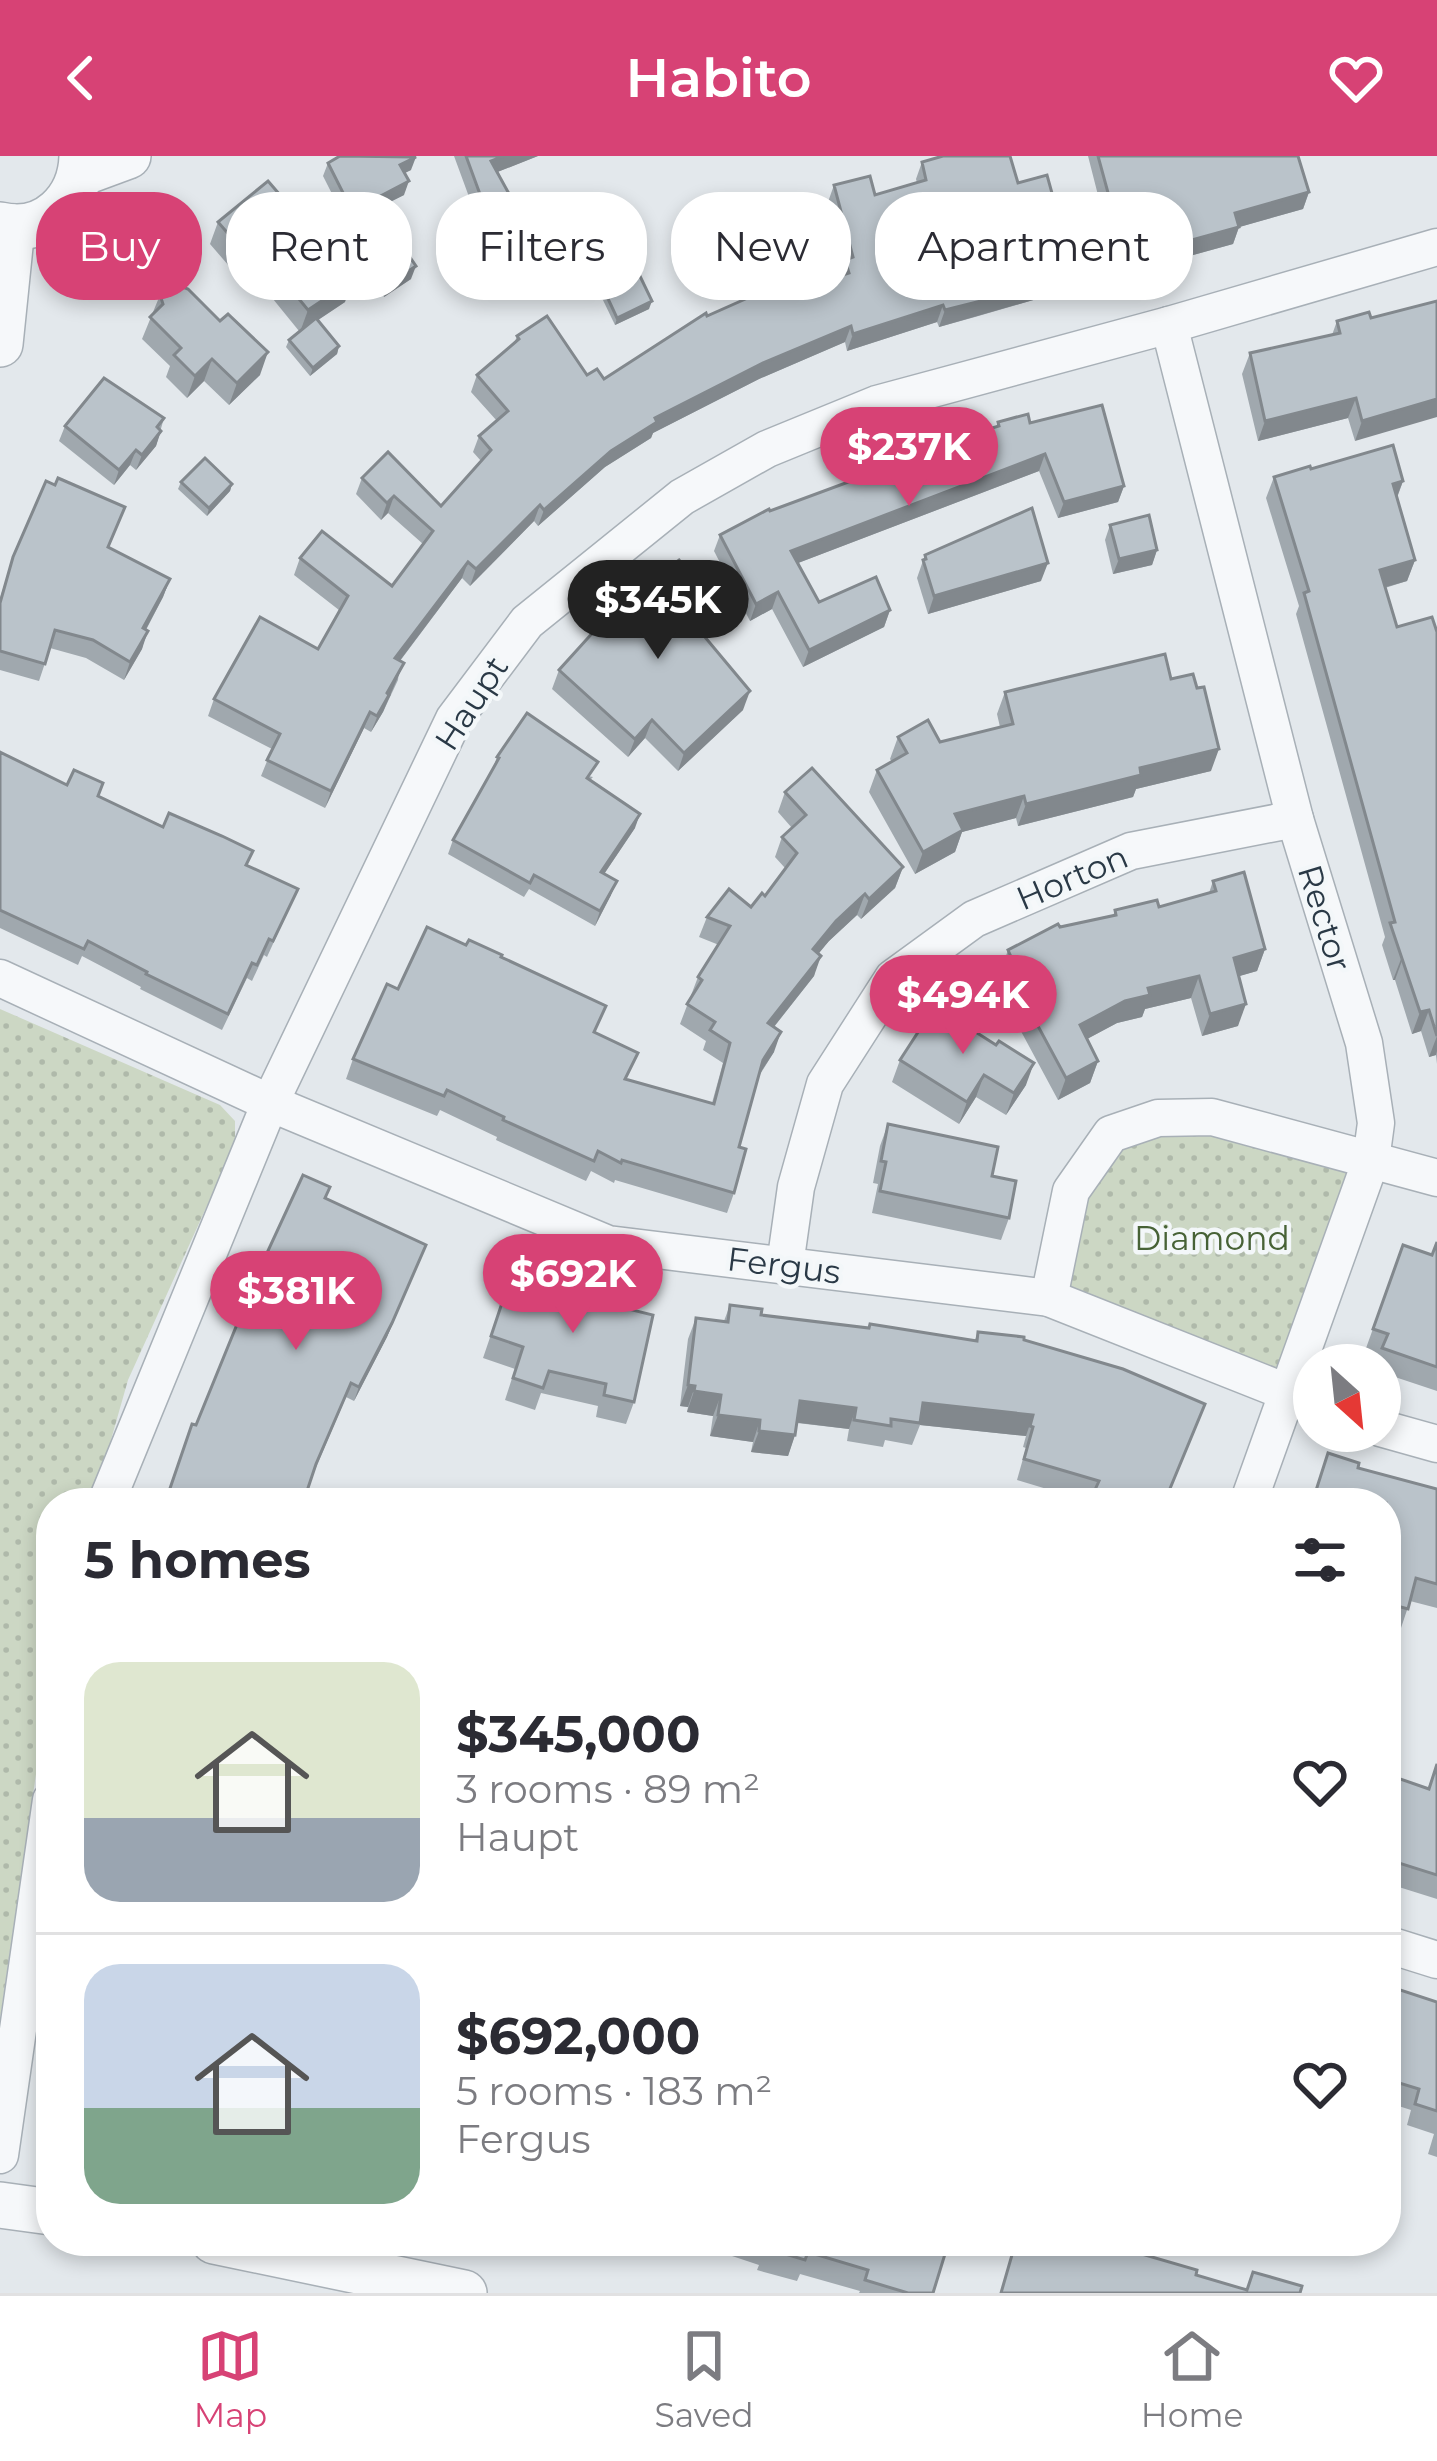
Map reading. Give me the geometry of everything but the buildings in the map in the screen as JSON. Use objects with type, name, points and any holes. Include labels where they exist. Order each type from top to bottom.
[{"type":"street","points":[[0,344],[6,226],[31,226],[49,219],[76,192],[82,165],[128,156]]},
{"type":"street","name":"Haupt","points":[[112,1488],[270,1102],[454,719],[526,622],[682,497],[767,448],[877,404],[1437,248]]},
{"type":"street","name":"Rector","points":[[1169,325],[1295,818],[1364,1043],[1376,1123],[1371,1160],[1317,1344]]},
{"type":"street","name":"Horton","points":[[784,1265],[796,1187],[825,1084],[892,978],[974,919],[1131,850],[1295,818]]},
{"type":"street","name":"Fergus","points":[[0,978],[270,1102],[608,1244],[1049,1298],[1293,1395]]},
{"type":"street","points":[[1049,1298],[1071,1191],[1111,1134],[1158,1118],[1212,1117],[1437,1178]]},
{"type":"street","name":"Rector","points":[[1256,1488],[1293,1414]]},
{"type":"street","points":[[1401,1434],[1437,1444]]},
{"type":"street","points":[[0,2155],[36,1904]]},
{"type":"street","points":[[1401,1949],[1437,1960]]},
{"type":"street","points":[[0,2205],[36,2210]]},
{"type":"street","points":[[286,2256],[464,2293]]},
{"type":"green space","points":[[0,1009],[220,1105],[235,1121],[235,1144],[128,1380],[97,1488],[36,1488],[36,1774],[0,2019]]},
{"type":"green space","name":"Diamond","points":[[1160,1121],[1366,1163],[1302,1344],[1293,1344],[1293,1370],[1286,1390],[1052,1297],[1074,1192],[1114,1137]]}]
